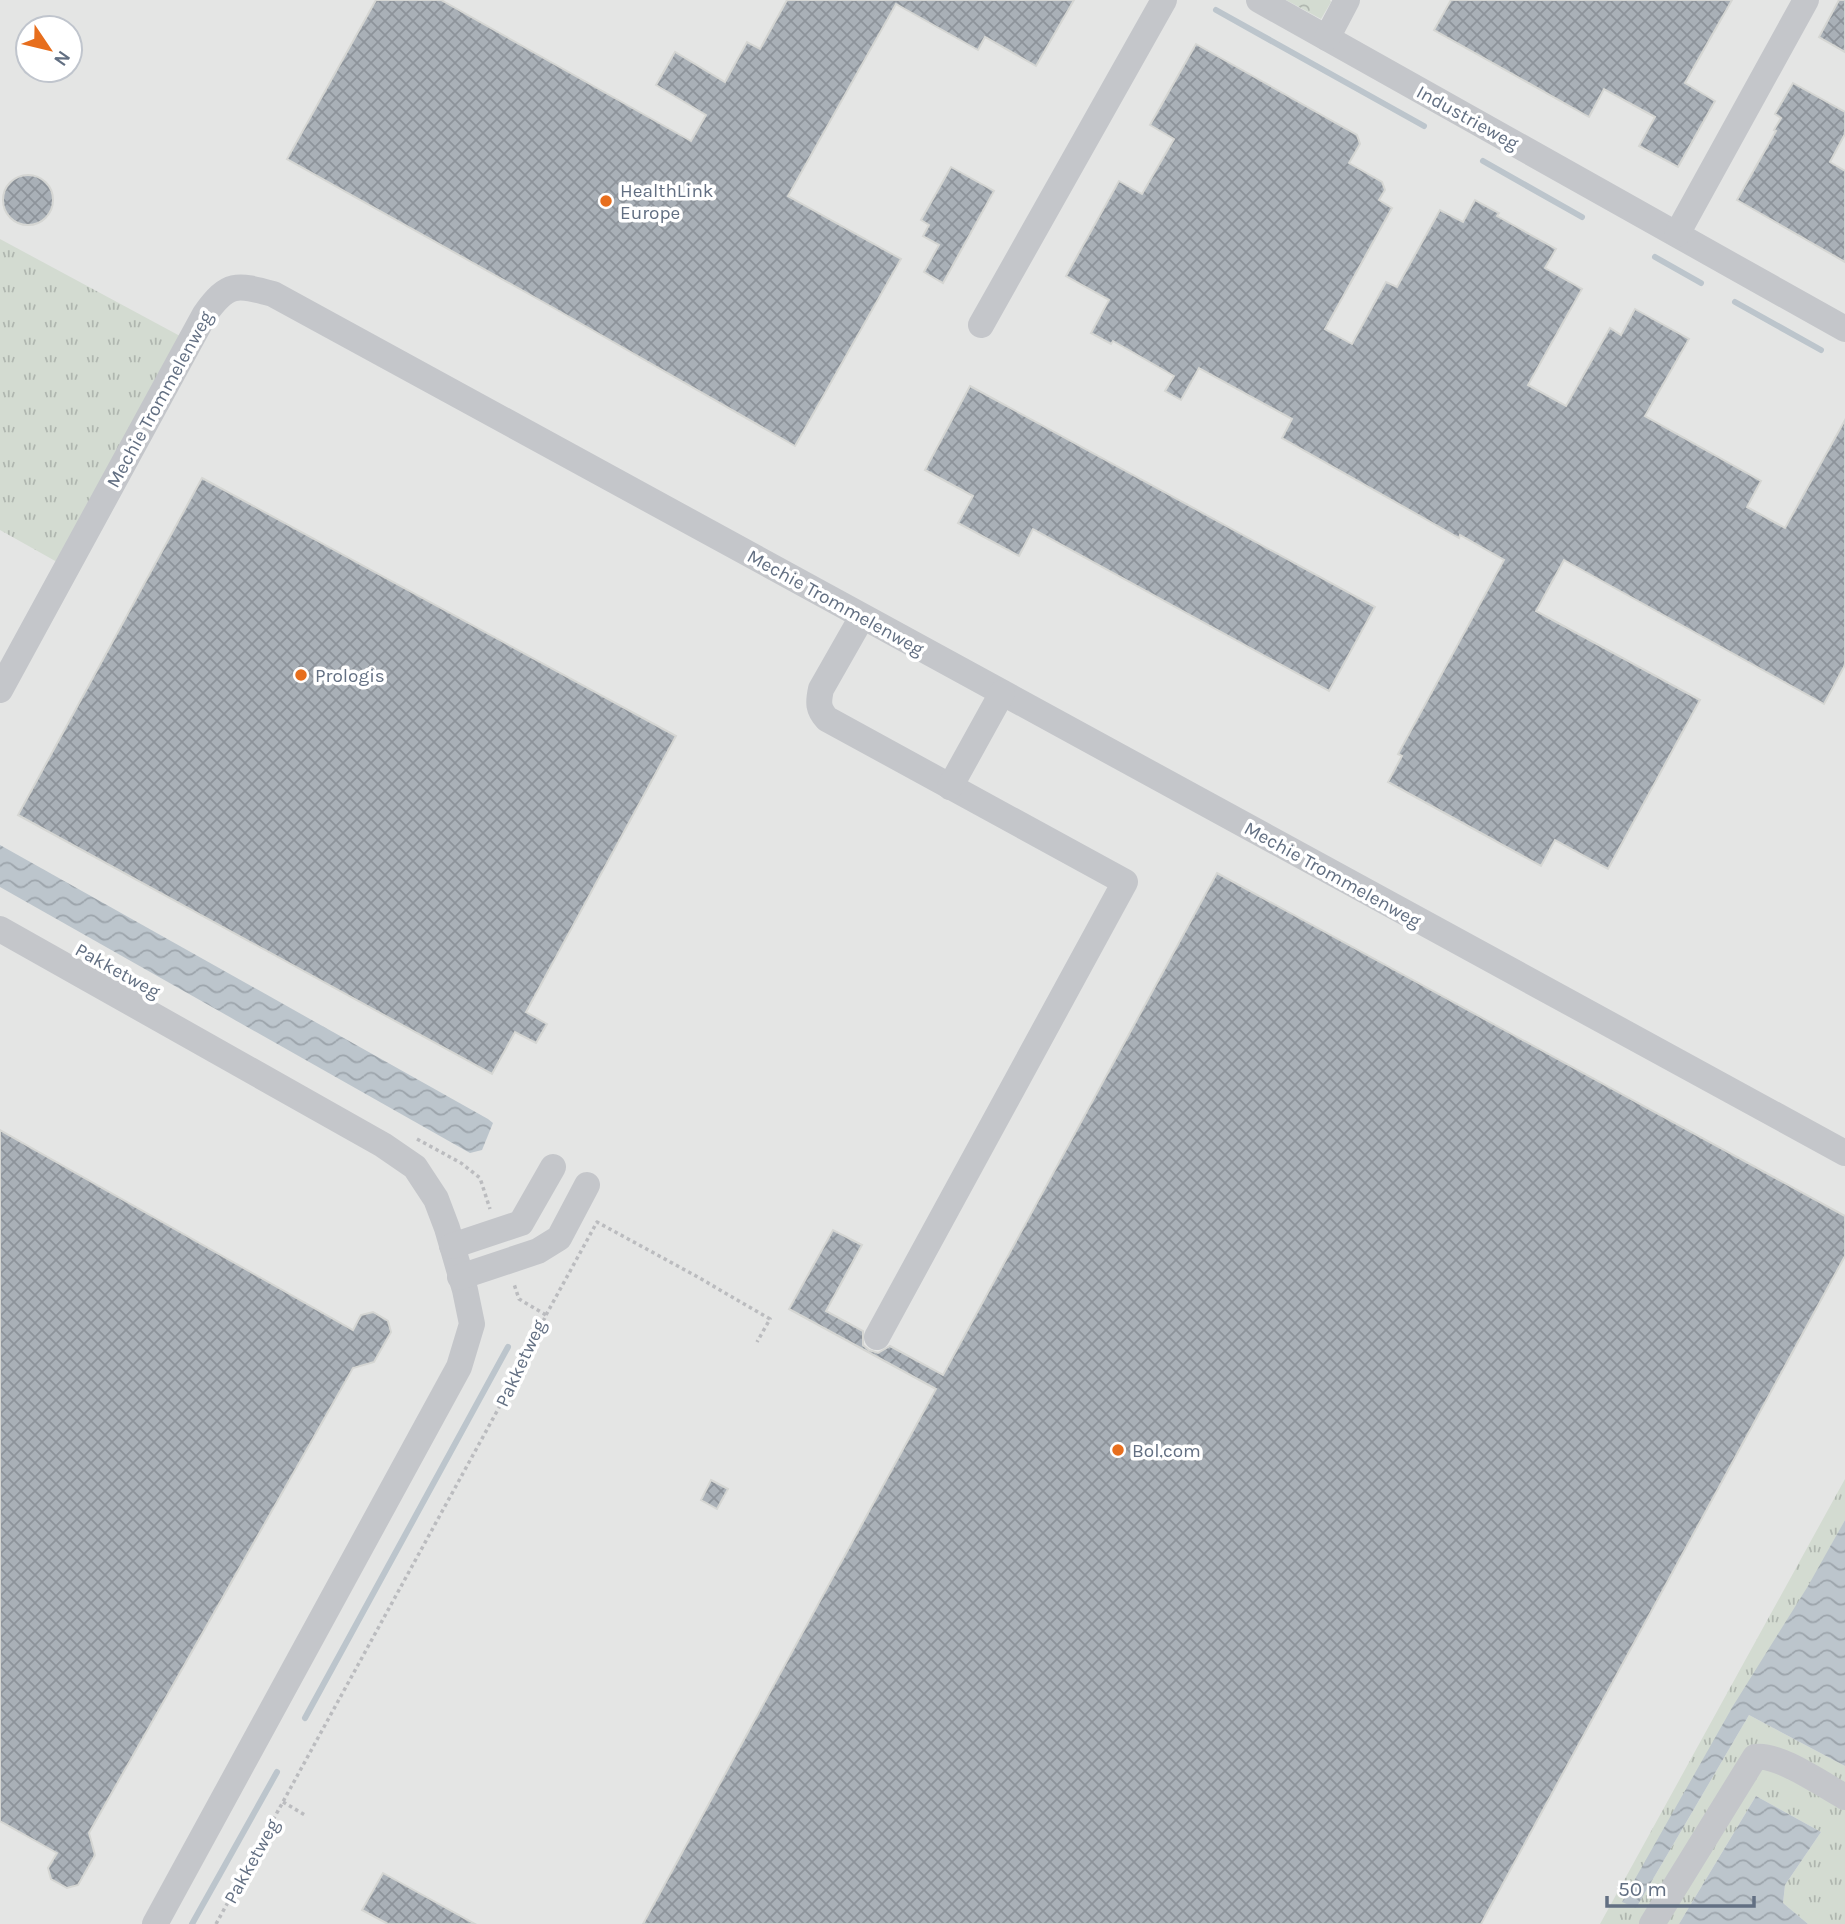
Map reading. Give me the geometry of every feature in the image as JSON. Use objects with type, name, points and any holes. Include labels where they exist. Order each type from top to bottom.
[{"type":"street","points":[[981,325],[1164,0]]},
{"type":"street","name":"Industrieweg","points":[[1259,0],[1845,329]]},
{"type":"street","points":[[1327,38],[1347,0]]},
{"type":"street","points":[[1676,234],[1807,0]]},
{"type":"street","name":"Mechie Trommelenweg","points":[[0,690],[205,314],[220,293],[244,286],[273,294],[1845,1153]]},
{"type":"street","points":[[862,617],[821,689],[818,703],[820,712],[828,719],[1125,882],[877,1337]]},
{"type":"street","points":[[950,786],[1002,693]]},
{"type":"street","name":"Pakketweg","points":[[0,929],[383,1145],[415,1167],[436,1199],[452,1246],[472,1324],[459,1367],[155,1924]]},
{"type":"street","points":[[452,1246],[502,1231],[549,1164]]},
{"type":"street","points":[[460,1277],[538,1251],[587,1185]]},
{"type":"street","points":[[1652,1924],[1755,1757],[1764,1756],[1783,1763],[1845,1797]]},
{"type":"path","points":[[412,1136],[461,1163],[480,1178],[502,1231]]},
{"type":"path","points":[[545,1315],[597,1223],[770,1319],[757,1342]]},
{"type":"path","name":"Pakketweg","points":[[216,1924],[530,1351],[545,1315],[519,1299],[506,1262]]},
{"type":"path","points":[[283,1802],[306,1815]]},
{"type":"shaded area","points":[[0,0],[1845,0],[1845,1924],[0,1924]]},
{"type":"green space","points":[[1286,0],[1330,0],[1331,2],[1321,19]]},
{"type":"green space","points":[[0,239],[180,336],[57,562],[0,530]]},
{"type":"green space","points":[[1845,1479],[1845,1520],[1636,1908],[1749,1715],[1845,1766],[1845,1789],[1773,1749],[1643,1924],[1600,1924]]},
{"type":"green space","points":[[1769,1768],[1845,1810],[1845,1924],[1808,1924],[1783,1903],[1785,1885],[1821,1832],[1756,1796],[1679,1924],[1660,1924],[1755,1769]]},
{"type":"water","points":[[0,845],[488,1119],[493,1123],[482,1150],[470,1153],[0,887]]},
{"type":"water","points":[[1845,1520],[1845,1766],[1749,1715],[1636,1908],[1622,1902],[1733,1706],[1808,1586]]},
{"type":"water","points":[[1756,1796],[1821,1832],[1785,1885],[1783,1903],[1808,1924],[1679,1924]]},
{"type":"building","points":[[376,0],[441,0],[691,141],[706,115],[656,85],[675,52],[725,82],[747,42],[760,49],[787,0],[1074,0],[1036,66],[985,37],[978,50],[896,4],[788,196],[901,259],[795,446],[287,159]]},
{"type":"building","points":[[1451,0],[1732,0],[1685,83],[1715,101],[1678,167],[1639,146],[1655,117],[1604,89],[1589,117],[1434,30]]},
{"type":"building","points":[[1839,0],[1845,0],[1845,52],[1819,37]]},
{"type":"building","points":[[1196,44],[1357,135],[1360,144],[1349,163],[1382,182],[1385,190],[1379,200],[1392,208],[1325,329],[1352,344],[1386,282],[1397,287],[1440,210],[1463,222],[1475,200],[1499,213],[1497,216],[1556,249],[1545,268],[1582,289],[1528,385],[1566,406],[1610,328],[1621,335],[1635,309],[1689,339],[1645,416],[1761,481],[1747,507],[1785,528],[1845,420],[1845,665],[1824,704],[1564,560],[1536,611],[1700,700],[1608,869],[1555,840],[1541,866],[1388,782],[1402,756],[1398,754],[1504,560],[1460,535],[1459,538],[1282,438],[1292,419],[1199,368],[1181,400],[1165,391],[1174,376],[1113,341],[1111,344],[1091,333],[1109,300],[1066,276],[1119,181],[1142,194],[1174,139],[1150,125]]},
{"type":"building","points":[[1793,83],[1845,112],[1845,134],[1830,162],[1845,171],[1845,262],[1737,200],[1776,131],[1774,130],[1781,118],[1775,114]]},
{"type":"building","points":[[951,167],[994,191],[943,283],[924,272],[939,245],[923,236],[929,225],[921,220]]},
{"type":"building","points":[[28,175],[46,182],[53,200],[46,218],[28,225],[10,218],[3,200],[10,182]]},
{"type":"building","points":[[970,386],[1375,607],[1329,691],[1033,529],[1019,556],[958,523],[973,496],[925,470]]},
{"type":"building","points":[[202,478],[676,736],[526,1012],[547,1024],[536,1043],[515,1032],[492,1074],[18,815]]},
{"type":"building","points":[[1217,873],[1845,1216],[1845,1256],[1481,1924],[643,1924],[936,1389],[789,1309],[833,1230],[862,1245],[826,1311],[863,1331],[863,1345],[869,1350],[878,1353],[890,1346],[943,1375]]},
{"type":"building","points":[[0,1130],[353,1330],[361,1315],[373,1312],[388,1321],[391,1332],[374,1362],[353,1368],[89,1833],[95,1855],[78,1885],[67,1888],[51,1879],[48,1868],[57,1853],[0,1821]]},
{"type":"building","points":[[711,1480],[728,1489],[717,1509],[701,1500]]},
{"type":"building","points":[[383,1873],[475,1924],[388,1924],[362,1910]]},
{"type":"waterway","points":[[1216,10],[1424,126]]},
{"type":"waterway","points":[[1483,161],[1582,217]]},
{"type":"waterway","points":[[1655,257],[1701,283]]},
{"type":"waterway","points":[[1735,302],[1821,350]]},
{"type":"waterway","points":[[305,1718],[508,1347]]},
{"type":"waterway","points":[[192,1924],[277,1772]]},
{"type":"place","name":"HealthLink Europe","points":[[606,201]]},
{"type":"place","name":"Prologis","points":[[301,675]]},
{"type":"place","name":"Bol.com","points":[[1118,1450]]}]
